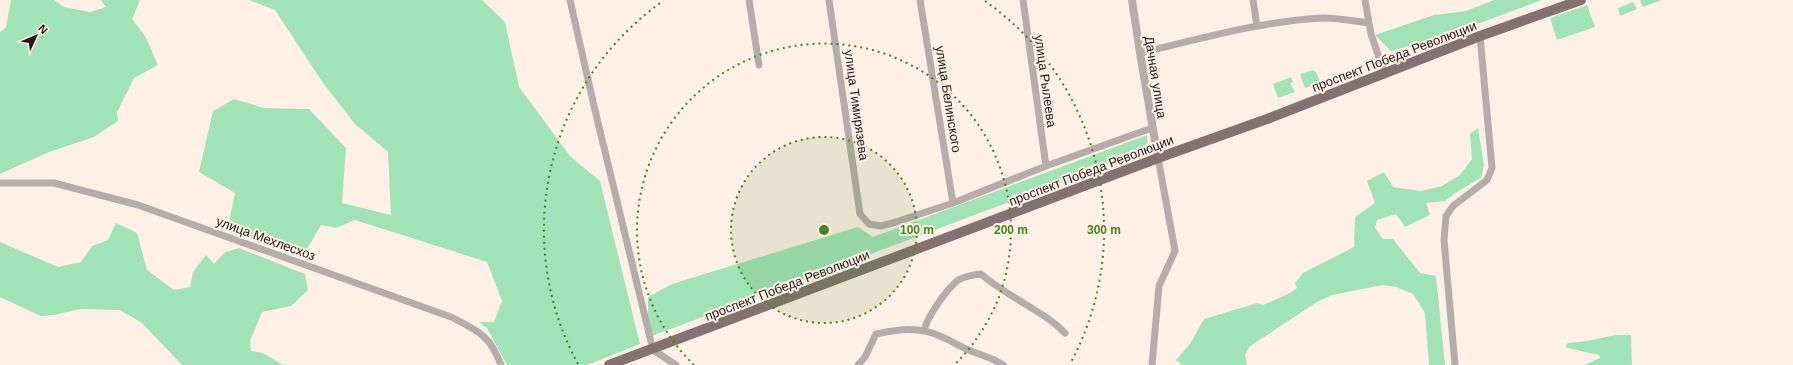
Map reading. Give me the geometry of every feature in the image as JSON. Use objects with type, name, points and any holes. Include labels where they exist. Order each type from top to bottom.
[{"type":"main road","name":"проспект Победа Революции","points":[[609,365],[653,350],[1158,158],[1267,119],[1480,36],[1581,0]]},
{"type":"street","points":[[570,0],[653,350],[676,365]]},
{"type":"street","points":[[749,0],[759,65]]},
{"type":"street","name":"улица Тимирязева","points":[[829,0],[860,214],[869,224],[881,226],[953,202]]},
{"type":"street","name":"улица Белинского","points":[[920,0],[953,202]]},
{"type":"street","name":"улица Рылеева","points":[[1023,0],[1046,166]]},
{"type":"street","name":"Дачная улица","points":[[1132,0],[1158,158]]},
{"type":"street","points":[[1253,0],[1257,26]]},
{"type":"street","points":[[1365,0],[1369,22],[1384,74]]},
{"type":"street","points":[[1140,53],[1257,26],[1299,20],[1325,18],[1369,22]]},
{"type":"street","points":[[1455,365],[1444,240],[1446,216],[1453,206],[1487,180],[1492,168],[1480,36]]},
{"type":"street","points":[[953,202],[1046,166],[1152,128]]},
{"type":"street","points":[[1152,365],[1159,286],[1175,251],[1158,158]]},
{"type":"street","name":"улица Мехлесхоз","points":[[0,184],[54,183],[138,205],[451,317],[483,334],[496,351],[501,365]]},
{"type":"street","points":[[924,330],[933,310],[957,281],[965,277],[981,274],[1055,324],[1065,333]]},
{"type":"street","points":[[858,365],[865,357],[876,334],[900,329],[924,330],[992,358],[1004,365]]},
{"type":"green space","points":[[11,0],[54,0],[64,7],[90,12],[106,7],[101,0],[140,0],[132,19],[145,36],[158,65],[134,78],[117,112],[118,121],[94,137],[49,152],[0,174],[0,32],[6,27]]},
{"type":"green space","points":[[249,0],[482,0],[505,22],[519,87],[570,156],[600,181],[640,344],[587,365],[507,365],[487,328],[479,322],[494,322],[502,301],[487,262],[355,220],[336,228],[321,225],[303,256],[227,231],[235,193],[199,172],[213,111],[234,99],[264,108],[309,109],[346,148],[342,203],[391,215],[388,152],[355,124],[323,83],[275,10]]},
{"type":"green space","points":[[1494,0],[1542,0],[1445,36],[1391,51],[1375,35],[1434,15],[1466,11]]},
{"type":"green space","points":[[1640,0],[1662,0],[1643,7]]},
{"type":"green space","points":[[1633,2],[1637,9],[1620,16],[1618,8]]},
{"type":"green space","points":[[1587,5],[1595,27],[1557,40],[1550,18]]},
{"type":"green space","points":[[1313,70],[1316,72],[1320,82],[1305,88],[1300,74]]},
{"type":"green space","points":[[1291,77],[1293,82],[1290,83],[1295,92],[1278,98],[1273,84]]},
{"type":"green space","points":[[1478,128],[1484,165],[1481,178],[1445,201],[1426,203],[1430,215],[1405,227],[1396,214],[1377,220],[1375,228],[1383,239],[1393,239],[1420,273],[1436,276],[1445,365],[1429,365],[1425,313],[1413,294],[1396,287],[1383,285],[1332,295],[1317,302],[1249,347],[1245,355],[1247,365],[1182,365],[1176,360],[1190,344],[1204,319],[1257,303],[1263,305],[1290,293],[1297,288],[1295,283],[1303,273],[1354,247],[1355,217],[1375,203],[1367,181],[1384,172],[1393,187],[1421,191],[1442,186],[1460,175],[1472,159],[1470,134]]},
{"type":"green space","points":[[1147,135],[1148,150],[652,336],[648,314],[648,297],[672,284],[858,227],[873,237]]},
{"type":"green space","points":[[116,223],[137,233],[147,270],[174,290],[190,287],[193,272],[206,255],[214,264],[225,252],[239,248],[305,274],[308,290],[291,306],[262,312],[250,341],[251,351],[263,353],[283,365],[182,365],[142,323],[120,310],[80,309],[54,315],[41,316],[0,297],[0,242],[58,267],[81,262],[92,246],[108,240]]},
{"type":"green space","points":[[1615,335],[1631,335],[1632,365],[1584,365],[1600,358],[1599,355],[1567,348],[1566,345],[1568,343],[1587,341]]}]
